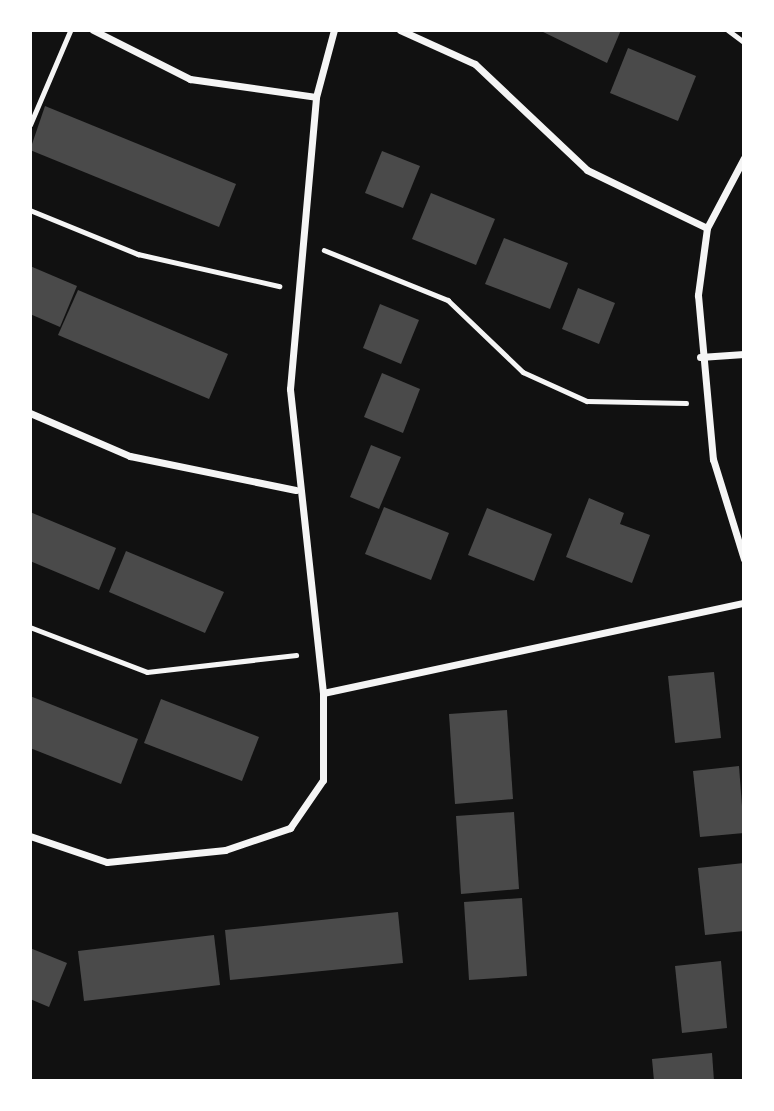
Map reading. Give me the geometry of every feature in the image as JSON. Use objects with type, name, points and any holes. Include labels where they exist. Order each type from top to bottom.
[{"type":"street","points":[[93,30],[190,79],[316,97]]},
{"type":"street","points":[[30,836],[107,862],[225,850],[290,828],[323,780],[323,693],[296,490],[290,389],[300,240],[316,97],[334,30]]},
{"type":"street","points":[[400,30],[475,64],[587,170],[707,228]]},
{"type":"street","points":[[744,158],[707,228],[698,295],[700,357],[713,459],[744,559]]},
{"type":"street","points":[[700,357],[744,355]]},
{"type":"street","points":[[30,413],[130,456],[296,490]]},
{"type":"street","points":[[323,693],[744,603]]},
{"type":"path","points":[[30,125],[71,30]]},
{"type":"path","points":[[729,30],[744,42]]},
{"type":"path","points":[[30,210],[138,254],[297,289]]},
{"type":"path","points":[[300,240],[447,300],[523,372],[587,401],[706,403]]},
{"type":"path","points":[[30,627],[147,672],[317,653]]},
{"type":"building","points":[[539,30],[621,30],[607,63]]},
{"type":"building","points":[[628,48],[696,76],[678,121],[610,93]]},
{"type":"building","points":[[45,106],[236,184],[219,227],[30,150]]},
{"type":"building","points":[[382,151],[420,166],[403,208],[365,193]]},
{"type":"building","points":[[431,193],[495,219],[476,265],[412,239]]},
{"type":"building","points":[[504,238],[568,263],[550,309],[485,284]]},
{"type":"building","points":[[30,266],[77,286],[60,327],[30,314]]},
{"type":"building","points":[[578,288],[615,303],[599,344],[562,329]]},
{"type":"building","points":[[78,290],[228,354],[209,399],[58,335]]},
{"type":"building","points":[[380,304],[419,320],[401,364],[363,348]]},
{"type":"building","points":[[382,373],[420,389],[403,433],[364,417]]},
{"type":"building","points":[[371,445],[401,457],[379,509],[350,497]]},
{"type":"building","points":[[589,498],[624,513],[620,524],[650,535],[632,583],[566,557]]},
{"type":"building","points":[[384,507],[449,533],[431,580],[365,554]]},
{"type":"building","points":[[487,508],[552,534],[534,581],[468,555]]},
{"type":"building","points":[[30,512],[116,548],[99,590],[30,561]]},
{"type":"building","points":[[126,551],[224,592],[205,633],[109,592]]},
{"type":"building","points":[[714,672],[721,738],[675,743],[668,676]]},
{"type":"building","points":[[30,696],[138,739],[121,784],[30,748]]},
{"type":"building","points":[[161,699],[259,737],[242,781],[144,743]]},
{"type":"building","points":[[507,710],[513,799],[455,804],[449,714]]},
{"type":"building","points":[[739,766],[744,833],[700,837],[693,771]]},
{"type":"building","points":[[514,812],[519,889],[461,894],[456,816]]},
{"type":"building","points":[[744,863],[744,931],[705,935],[698,868]]},
{"type":"building","points":[[522,898],[527,976],[469,980],[464,902]]},
{"type":"building","points":[[398,912],[403,963],[230,980],[225,930]]},
{"type":"building","points":[[214,935],[220,985],[84,1001],[78,951]]},
{"type":"building","points":[[30,948],[67,963],[49,1007],[30,999]]},
{"type":"building","points":[[721,961],[727,1028],[682,1033],[675,966]]},
{"type":"building","points":[[712,1053],[714,1081],[654,1081],[652,1059]]}]
